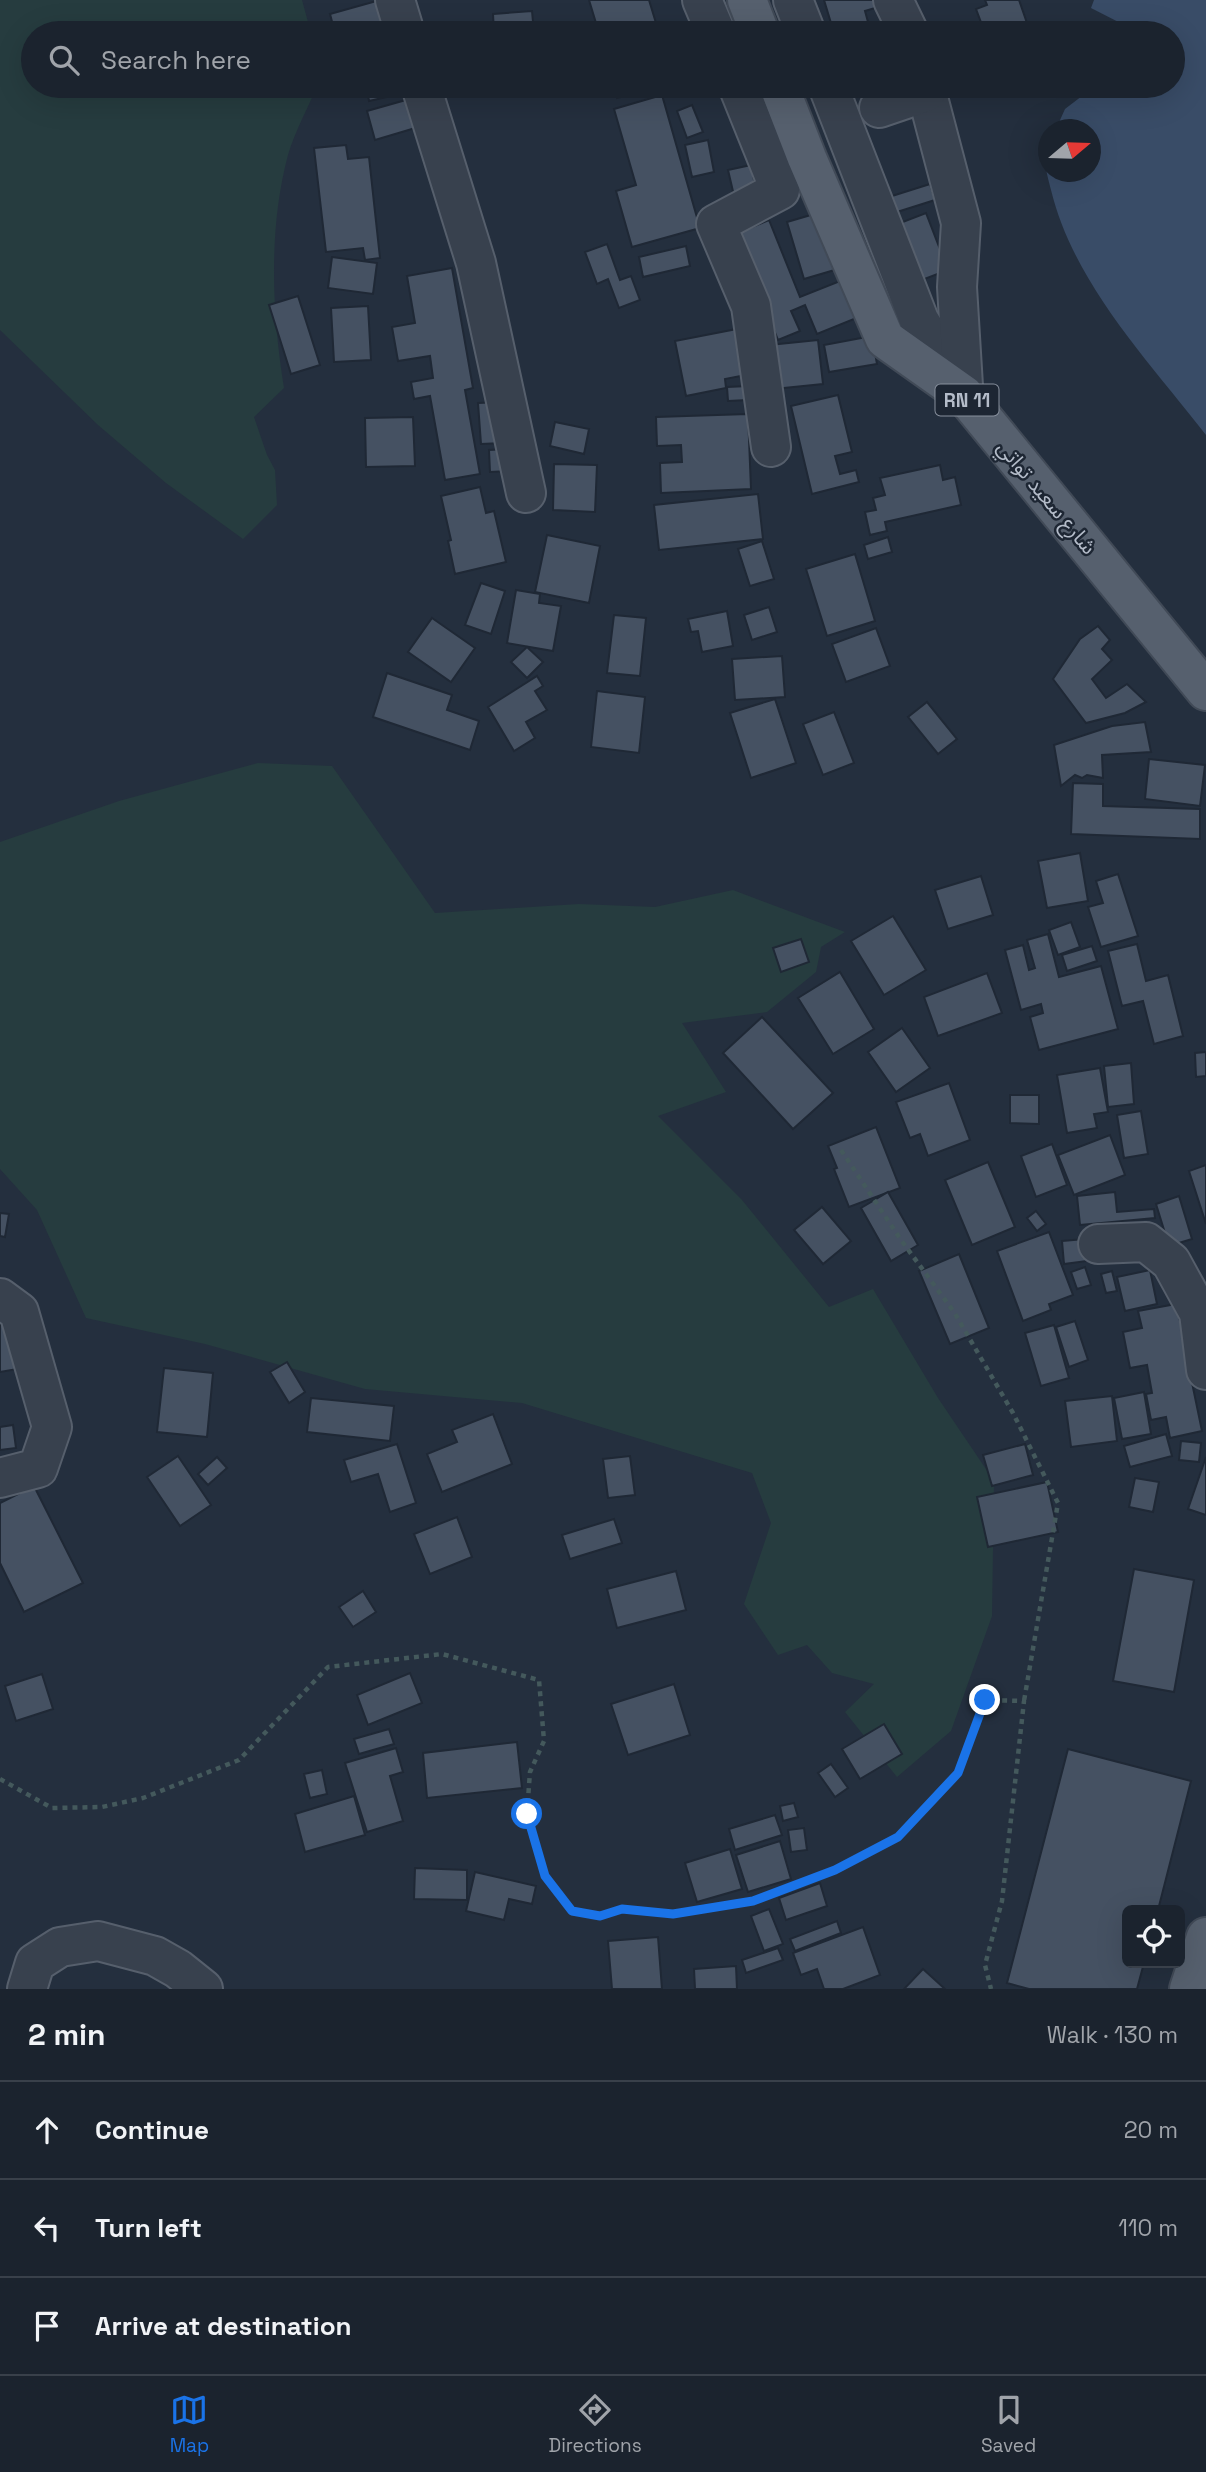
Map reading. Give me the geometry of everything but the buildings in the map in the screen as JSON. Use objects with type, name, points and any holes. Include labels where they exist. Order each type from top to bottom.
[{"type":"main road","points":[[747,0],[755,21]]},
{"type":"main road","name":"شارع سعيد تواتي","points":[[784,98],[885,339],[964,395],[1206,691]]},
{"type":"main road","points":[[1189,1989],[1205,1947]]},
{"type":"street","points":[[395,0],[401,21]]},
{"type":"street","points":[[702,0],[711,21]]},
{"type":"street","points":[[793,0],[801,21]]},
{"type":"street","points":[[893,0],[903,21]]},
{"type":"street","points":[[425,98],[476,262],[526,493]]},
{"type":"street","points":[[743,98],[780,190],[716,224],[751,306],[771,447]]},
{"type":"street","points":[[833,98],[919,320],[964,395]]},
{"type":"street","points":[[879,108],[903,98]]},
{"type":"street","points":[[927,98],[961,223],[957,287],[964,395]]},
{"type":"street","points":[[1098,1244],[1146,1242],[1171,1262],[1199,1312],[1206,1370]]},
{"type":"street","points":[[0,1298],[19,1312],[52,1427],[38,1468],[0,1478]]},
{"type":"street","points":[[27,1989],[35,1963],[61,1947],[98,1941],[155,1956],[178,1969],[203,1989]]},
{"type":"path","points":[[841,1150],[901,1240],[954,1312],[1013,1413],[1058,1503],[1024,1701],[1002,1901],[985,1965],[991,1989]]},
{"type":"path","points":[[0,1779],[52,1808],[102,1807],[143,1798],[239,1760],[328,1667],[442,1654],[539,1680],[544,1741],[530,1772],[527,1814],[545,1876],[572,1911],[600,1916],[622,1909],[673,1914],[753,1901],[835,1870],[898,1837],[958,1773],[985,1700],[1024,1701]]},
{"type":"green space","points":[[0,0],[302,0],[308,21],[21,21],[21,98],[312,98],[288,155],[277,212],[275,301],[284,388],[254,417],[275,470],[277,505],[243,539],[166,483],[98,425],[0,330]]},
{"type":"green space","points":[[258,763],[332,766],[435,913],[579,904],[655,907],[733,890],[845,932],[821,947],[816,972],[767,1012],[682,1023],[726,1092],[658,1116],[742,1200],[829,1307],[873,1289],[938,1398],[994,1481],[992,1616],[951,1731],[897,1777],[845,1712],[874,1684],[832,1673],[807,1645],[778,1655],[744,1604],[771,1523],[752,1473],[522,1403],[365,1389],[205,1344],[86,1318],[37,1210],[0,1169],[0,842],[119,801]]},
{"type":"water","points":[[1094,0],[1206,0],[1206,435],[1115,320],[1095,289],[1062,224],[1049,182],[1101,182],[1101,119],[1060,119],[1065,109],[1079,98],[1185,98],[1185,21],[1116,21],[1091,8]]},
{"type":"route","points":[[527,1814],[545,1876],[572,1911],[600,1916],[622,1909],[673,1914],[753,1901],[835,1870],[898,1837],[958,1773],[985,1700]]}]
